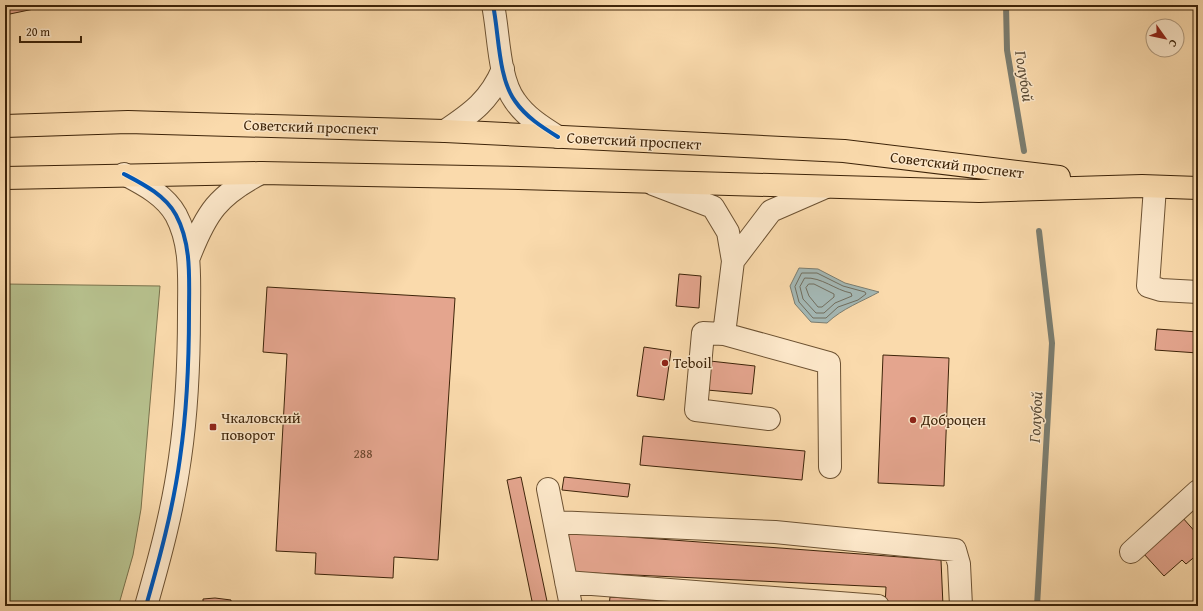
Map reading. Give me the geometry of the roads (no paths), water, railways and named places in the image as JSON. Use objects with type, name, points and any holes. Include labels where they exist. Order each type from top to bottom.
[{"type":"main road","name":"Советский проспект","points":[[5,126],[128,122],[445,131],[844,151],[1148,186]]},
{"type":"main road","name":"Советский проспект","points":[[5,178],[124,174],[260,173],[979,190],[1148,186],[1198,188]]},
{"type":"street","points":[[494,5],[503,69],[514,100],[538,125],[558,137]]},
{"type":"street","points":[[445,131],[473,113],[496,86],[503,69]]},
{"type":"street","points":[[189,257],[198,233],[209,215],[226,194],[242,182],[260,173]]},
{"type":"street","points":[[124,174],[158,194],[175,213],[183,232],[189,257],[189,348],[180,457],[167,530],[146,601]]},
{"type":"street","points":[[648,182],[713,207],[728,232],[733,261],[724,334]]},
{"type":"street","points":[[1148,186],[1148,286],[1161,290],[1198,292]]},
{"type":"street","points":[[733,261],[771,211],[826,187]]},
{"type":"street","points":[[769,419],[696,410],[703,333],[724,334],[829,363],[830,467]]},
{"type":"street","points":[[548,489],[571,606]]},
{"type":"street","points":[[1131,552],[1198,492]]},
{"type":"street","points":[[555,522],[775,532],[955,550],[959,564],[961,606]]},
{"type":"street","points":[[566,582],[878,606]]},
{"type":"water","points":[[799,268],[818,269],[845,283],[879,292],[846,309],[827,323],[811,322],[795,304],[790,286]]},
{"type":"waterway","name":"Голубой","points":[[1006,5],[1007,50],[1024,151]]},
{"type":"waterway","name":"Голубой","points":[[1037,606],[1052,343],[1039,231]]},
{"type":"place","name":"Teboil","points":[[665,363]]},
{"type":"place","name":"Доброцен","points":[[913,420]]},
{"type":"place","name":"Чкаловский поворот","points":[[213,427]]}]
